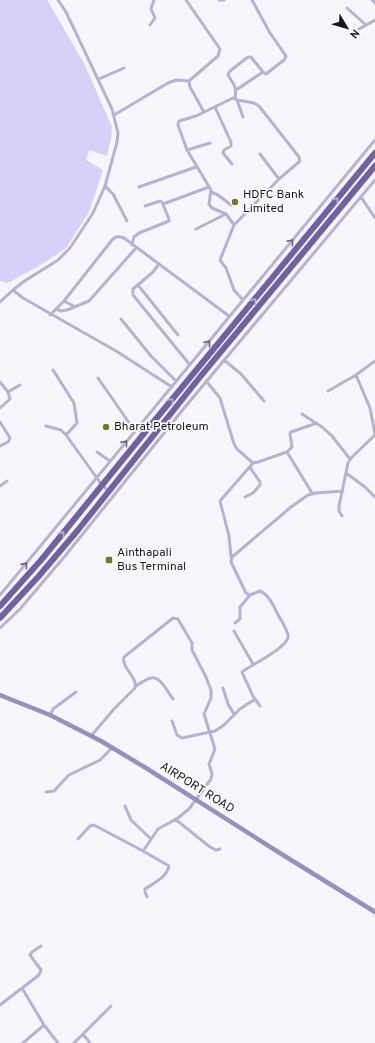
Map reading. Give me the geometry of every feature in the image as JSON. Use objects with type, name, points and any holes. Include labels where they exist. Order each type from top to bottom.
[{"type":"highway","points":[[0,606],[42,559],[375,153]]},
{"type":"highway","points":[[0,618],[38,577],[200,377],[375,166]]},
{"type":"main road","name":"AIRPORT ROAD","points":[[0,695],[50,715],[112,748],[375,912]]},
{"type":"street","points":[[0,302],[23,282],[58,260],[70,248],[93,213],[105,186],[117,142],[118,133],[114,116],[99,79],[66,12],[58,0]]},
{"type":"street","points":[[150,25],[155,18],[151,9],[154,0]]},
{"type":"street","points":[[114,116],[168,83],[176,80],[189,81],[218,56],[220,51],[186,0]]},
{"type":"street","points":[[219,0],[224,0]]},
{"type":"street","points":[[243,117],[236,99],[234,83],[229,77],[228,73],[248,57],[252,58],[266,74],[284,60],[286,56],[270,33],[252,0]]},
{"type":"street","points":[[372,0],[375,3]]},
{"type":"street","points":[[347,8],[366,24]]},
{"type":"street","points":[[359,29],[375,20]]},
{"type":"street","points":[[99,79],[124,68]]},
{"type":"street","points":[[236,90],[263,72]]},
{"type":"street","points":[[189,81],[190,87],[204,112]]},
{"type":"street","points":[[234,225],[226,214],[210,206],[209,202],[211,192],[187,150],[178,122],[196,116],[232,98],[254,103],[259,106],[300,159],[299,163],[280,179],[234,225],[220,260],[226,268],[234,290],[243,300]]},
{"type":"street","points":[[215,106],[231,142],[231,146],[224,150],[223,153],[232,164]]},
{"type":"street","points":[[0,595],[375,140]]},
{"type":"street","points":[[187,150],[210,143]]},
{"type":"street","points":[[260,154],[280,179]]},
{"type":"street","points":[[139,187],[196,166]]},
{"type":"street","points":[[0,628],[20,609],[185,407],[375,180]]},
{"type":"street","points":[[105,186],[112,194],[127,221]]},
{"type":"street","points":[[163,204],[209,187]]},
{"type":"street","points":[[211,192],[218,195],[231,205]]},
{"type":"street","points":[[361,197],[375,218]]},
{"type":"street","points":[[132,245],[134,237],[139,233],[169,221],[163,204],[160,201],[145,206]]},
{"type":"street","points":[[196,229],[226,214]]},
{"type":"street","points":[[50,315],[64,301],[116,237],[119,236],[124,238],[158,265],[229,316]]},
{"type":"street","points":[[56,309],[61,311],[89,301],[136,248]]},
{"type":"street","points":[[158,265],[153,272],[133,289],[133,295],[190,365]]},
{"type":"street","points":[[138,285],[178,335]]},
{"type":"street","points":[[13,290],[50,315],[116,352],[172,387]]},
{"type":"street","points":[[64,301],[75,307]]},
{"type":"street","points":[[121,319],[151,356],[176,381]]},
{"type":"street","points":[[224,360],[241,374],[264,401]]},
{"type":"street","points":[[328,391],[356,375],[375,361]]},
{"type":"street","points":[[53,370],[74,402],[77,423],[66,434]]},
{"type":"street","points":[[342,516],[339,506],[350,459],[375,434],[368,403],[356,375]]},
{"type":"street","points":[[98,378],[132,427],[136,429]]},
{"type":"street","points":[[0,382],[8,392],[10,399],[0,408]]},
{"type":"street","points":[[207,382],[220,398],[234,444],[237,449],[253,462],[258,462],[287,452],[292,447],[291,432],[316,423]]},
{"type":"street","points":[[8,392],[20,385]]},
{"type":"street","points":[[302,414],[332,436],[350,459]]},
{"type":"street","points":[[0,422],[10,438],[8,442],[0,446]]},
{"type":"street","points":[[46,426],[61,430],[66,434],[112,498]]},
{"type":"street","points":[[97,452],[110,461]]},
{"type":"street","points":[[287,452],[312,493]]},
{"type":"street","points":[[245,497],[253,493],[260,485],[260,482],[251,469],[253,462]]},
{"type":"street","points":[[250,596],[244,590],[232,562],[230,536],[220,500],[253,462]]},
{"type":"street","points":[[346,473],[365,487],[375,497]]},
{"type":"street","points":[[0,486],[7,481]]},
{"type":"street","points":[[231,558],[302,498],[312,493],[343,491]]},
{"type":"street","points":[[235,623],[240,619],[240,607],[250,596],[260,592],[266,595],[277,612],[288,636],[284,644],[278,649],[242,672],[260,706]]},
{"type":"street","points":[[136,686],[123,662],[124,657],[176,617],[191,641],[193,652],[211,690],[211,698],[204,714],[215,749],[209,764],[212,776],[184,813],[158,829],[144,849]]},
{"type":"street","points":[[234,631],[253,664]]},
{"type":"street","points":[[91,736],[136,686],[149,678],[156,679],[161,682],[172,700]]},
{"type":"street","points":[[224,688],[228,704],[234,714]]},
{"type":"street","points":[[50,715],[53,709],[76,692]]},
{"type":"street","points":[[172,721],[177,735],[182,738],[209,732],[224,725],[234,714],[255,699]]},
{"type":"street","points":[[46,792],[54,791],[73,772],[100,760],[112,748]]},
{"type":"street","points":[[125,806],[131,820],[151,838]]},
{"type":"street","points":[[175,819],[206,845],[213,849],[220,849]]},
{"type":"street","points":[[78,839],[90,826],[94,825],[144,849],[169,866],[168,870],[160,879],[145,888],[147,897]]},
{"type":"street","points":[[0,1005],[41,972],[30,956],[32,952],[41,946]]},
{"type":"street","points":[[22,988],[44,1025],[58,1043]]},
{"type":"street","points":[[74,1043],[110,1006]]},
{"type":"street","points":[[23,1043],[44,1025]]},
{"type":"street","points":[[83,1034],[90,1043]]},
{"type":"street","points":[[28,1038],[31,1043]]},
{"type":"shaded area","points":[[0,0],[47,0],[84,63],[112,127],[107,156],[89,150],[86,160],[103,170],[89,212],[66,248],[44,263],[8,283],[0,281]]},
{"type":"place","name":"HDFC Bank Limited","points":[[235,202]]},
{"type":"place","name":"Bharat Petroleum","points":[[106,427]]},
{"type":"place","name":"Ainthapali Bus Terminal","points":[[109,560]]}]
